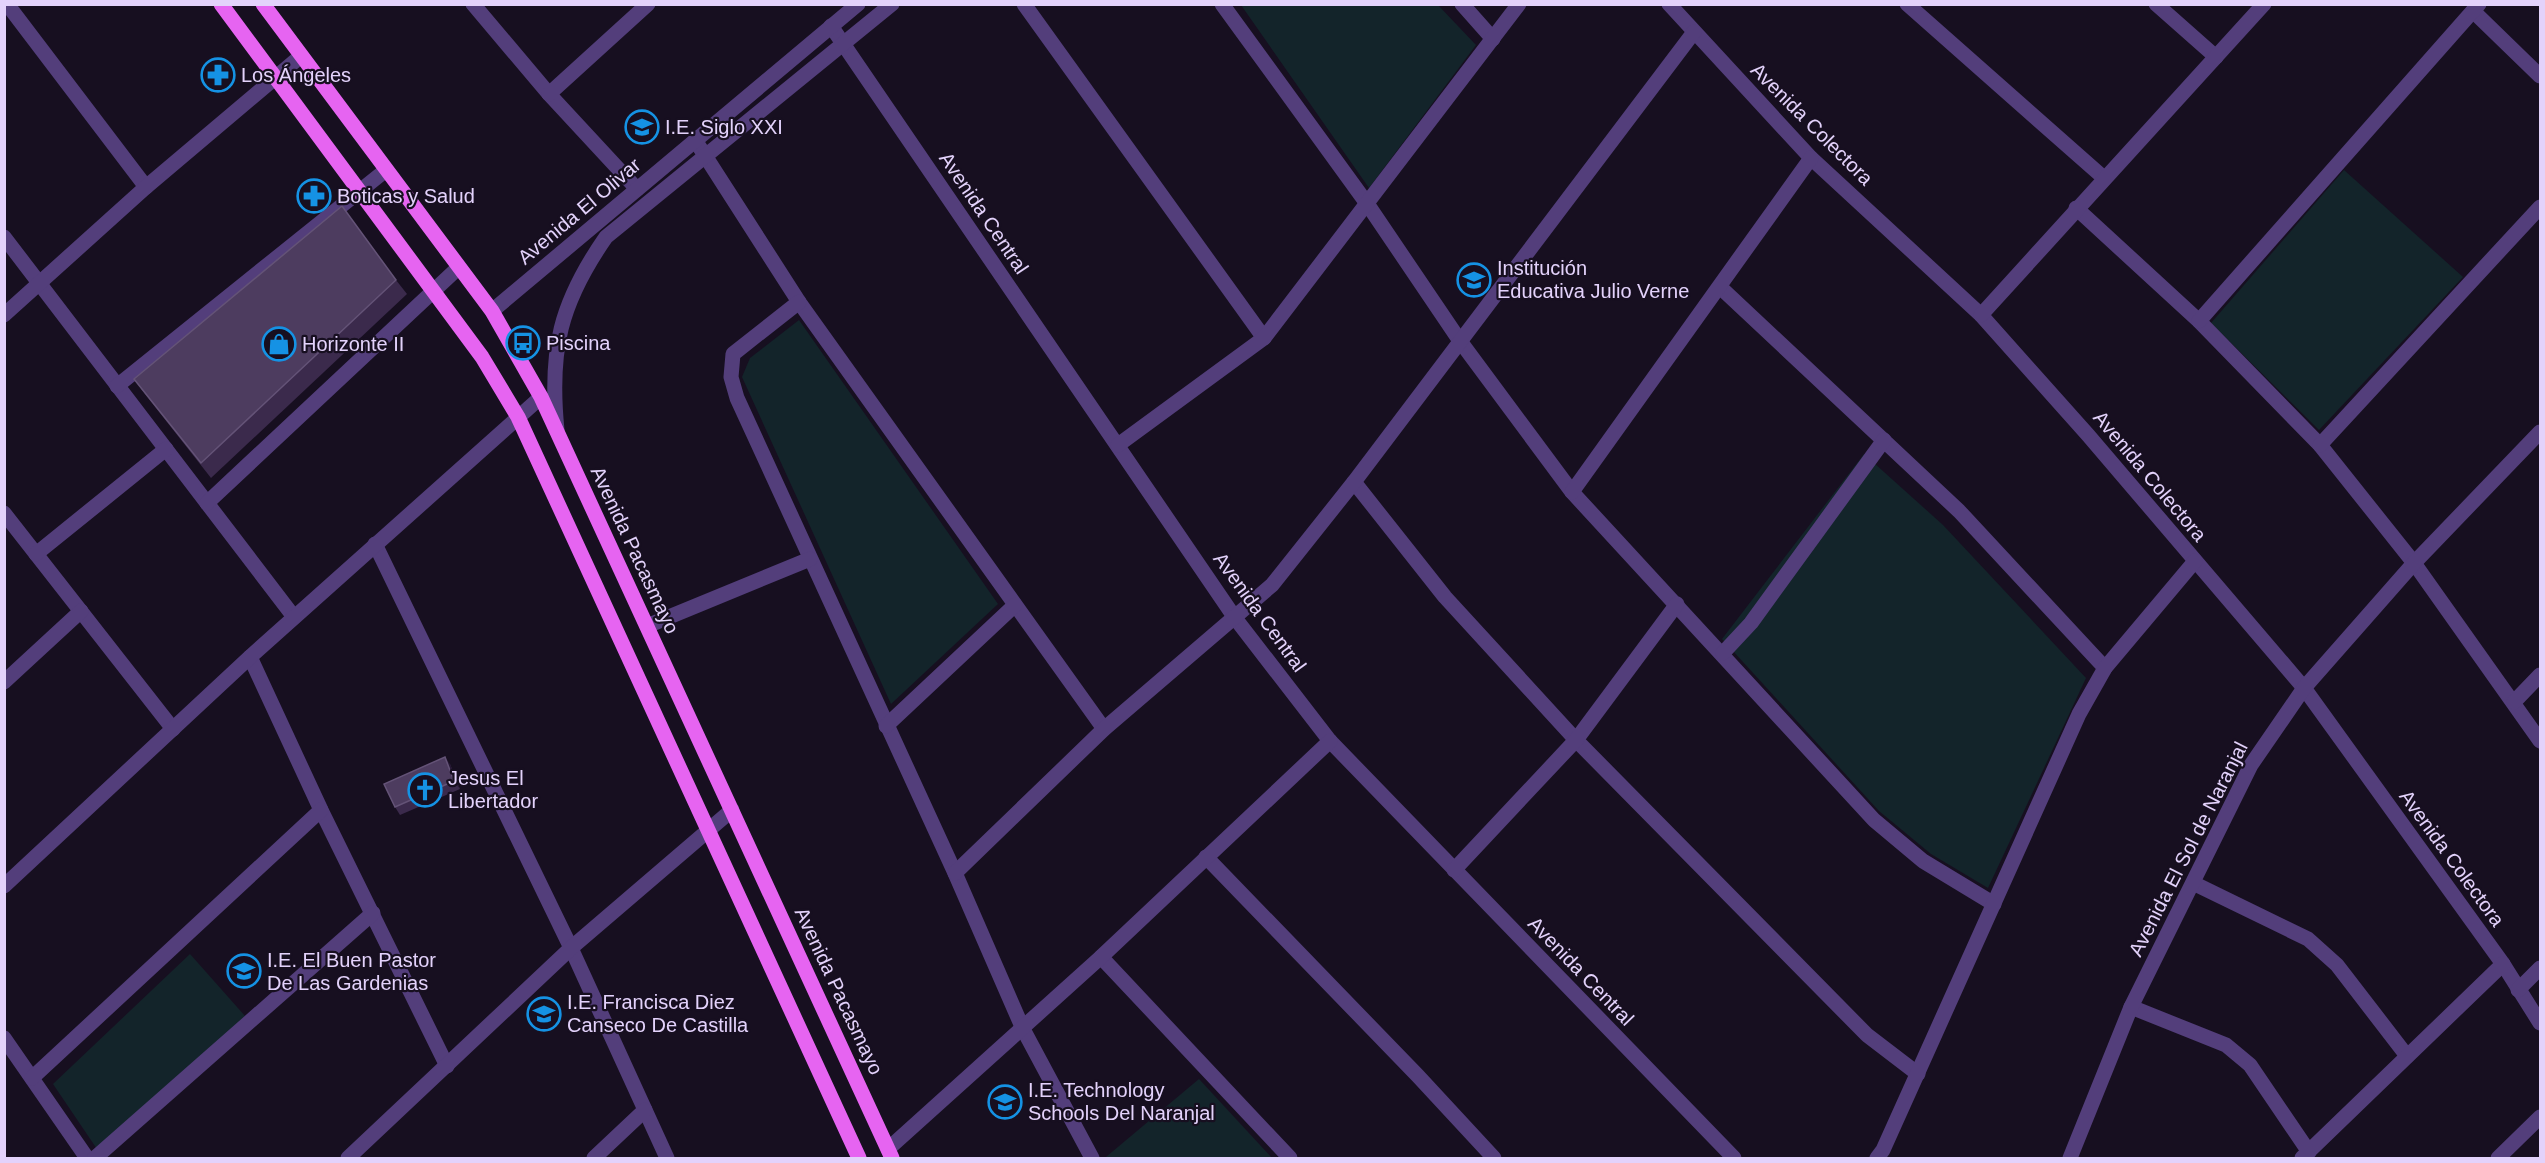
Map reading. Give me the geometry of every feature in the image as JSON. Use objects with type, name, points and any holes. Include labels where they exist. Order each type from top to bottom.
[{"type":"main road","points":[[221,4],[483,357],[518,417],[859,1158]]},
{"type":"main road","name":"Avenida Pacasmayo","points":[[263,4],[492,311],[541,397],[890,1154]]},
{"type":"street","points":[[7,4],[146,187]]},
{"type":"street","points":[[473,4],[549,94],[637,189]]},
{"type":"street","points":[[549,94],[648,4]]},
{"type":"street","name":"Avenida El Olivar","points":[[492,311],[858,4]]},
{"type":"street","points":[[558,433],[553,390],[558,344],[567,307],[584,270],[606,237],[892,4]]},
{"type":"street","points":[[1024,4],[1264,338]]},
{"type":"street","points":[[1222,4],[1368,205],[1460,341],[1572,492],[1723,653],[1874,820],[1923,861],[1994,903]]},
{"type":"street","points":[[1462,4],[1494,39]]},
{"type":"street","points":[[1118,445],[1264,338],[1368,205],[1519,4]]},
{"type":"street","name":"Avenida Colectora","points":[[1669,4],[1811,158],[1981,315],[2088,435],[2304,687],[2503,964],[2541,1023]]},
{"type":"street","points":[[1907,4],[2104,178]]},
{"type":"street","points":[[2156,4],[2216,57]]},
{"type":"street","points":[[1981,315],[2264,4]]},
{"type":"street","points":[[2199,321],[2476,8],[2541,76]]},
{"type":"street","name":"Avenida Central","points":[[831,26],[1234,618],[1330,741],[1734,1158]]},
{"type":"street","points":[[955,873],[1104,729],[1272,585],[1354,482],[1694,32]]},
{"type":"street","points":[[4,315],[146,187],[301,56]]},
{"type":"street","points":[[695,140],[800,302],[1104,729]]},
{"type":"street","points":[[1572,492],[1811,158]]},
{"type":"street","points":[[117,386],[386,170]]},
{"type":"street","points":[[2320,445],[2541,207]]},
{"type":"street","points":[[2076,208],[2199,321],[2320,445],[2414,562],[2541,741]]},
{"type":"street","points":[[4,237],[294,617]]},
{"type":"street","points":[[207,503],[458,268]]},
{"type":"street","points":[[1720,288],[1959,511],[2105,668]]},
{"type":"street","points":[[800,302],[732,354],[731,377],[737,398],[955,873],[1023,1029],[1092,1158]]},
{"type":"street","points":[[4,886],[250,657],[541,397]]},
{"type":"street","name":"Avenida El Sol de Naranjal","points":[[2070,1158],[2131,1007],[2251,765],[2304,687],[2414,562],[2541,432]]},
{"type":"street","points":[[1723,653],[1751,623],[1884,440]]},
{"type":"street","points":[[36,554],[166,449]]},
{"type":"street","points":[[1354,482],[1445,597],[1576,740],[1867,1035],[1918,1074]]},
{"type":"street","points":[[4,513],[173,729]]},
{"type":"street","points":[[375,544],[571,948],[667,1158]]},
{"type":"street","points":[[648,626],[810,559]]},
{"type":"street","points":[[1877,1158],[1883,1150],[1918,1074],[2079,714],[2105,668],[2195,561]]},
{"type":"street","points":[[1454,870],[1576,740],[1677,604]]},
{"type":"street","points":[[886,726],[1016,605]]},
{"type":"street","points":[[4,682],[81,610]]},
{"type":"street","points":[[250,657],[321,810],[447,1066]]},
{"type":"street","points":[[2514,702],[2541,675]]},
{"type":"street","points":[[890,1154],[1330,741]]},
{"type":"street","points":[[32,1078],[321,810]]},
{"type":"street","points":[[348,1158],[571,948],[732,810]]},
{"type":"street","points":[[1206,857],[1494,1158]]},
{"type":"street","points":[[2193,883],[2308,939],[2337,965],[2407,1056]]},
{"type":"street","points":[[95,1158],[373,913]]},
{"type":"street","points":[[1101,957],[1290,1158]]},
{"type":"street","points":[[2131,1007],[2226,1046],[2250,1065],[2305,1155],[2503,964]]},
{"type":"street","points":[[2518,990],[2541,968]]},
{"type":"street","points":[[4,1038],[87,1158]]},
{"type":"street","points":[[594,1158],[645,1110]]},
{"type":"street","points":[[2498,1158],[2541,1117]]},
{"type":"shaded area","points":[[1241,5],[1438,5],[1476,45],[1369,188]]},
{"type":"shaded area","points":[[2344,170],[2463,277],[2319,430],[2211,323]]},
{"type":"shaded area","points":[[799,320],[998,604],[891,704],[742,377],[750,358]]},
{"type":"shaded area","points":[[1864,454],[1943,525],[2086,678],[1988,888],[1931,854],[1879,811],[1722,639]]},
{"type":"shaded area","points":[[190,954],[245,1016],[99,1152],[53,1084]]},
{"type":"shaded area","points":[[1199,1079],[1272,1158],[1106,1157]]},
{"type":"building","name":"Horizonte II","points":[[342,206],[396,280],[201,463],[134,379]]},
{"type":"building","name":"Jesus El Libertador","points":[[445,757],[454,781],[395,807],[384,784]]},
{"type":"place","name":"Los Ángeles","points":[[218,75]]},
{"type":"place","name":"I.E. Siglo XXI","points":[[642,127]]},
{"type":"place","name":"Boticas y Salud","points":[[314,196]]},
{"type":"place","name":"Institución Educativa Julio Verne","points":[[1474,280]]},
{"type":"place","name":"Piscina","points":[[523,343]]},
{"type":"place","name":"Horizonte II","points":[[279,344]]},
{"type":"place","name":"Jesus El Libertador","points":[[425,790]]},
{"type":"place","name":"I.E. El Buen Pastor De Las Gardenias","points":[[244,971]]},
{"type":"place","name":"I.E. Francisca Diez Canseco De Castilla","points":[[544,1014]]},
{"type":"place","name":"I.E. Technology Schools Del Naranjal","points":[[1005,1102]]}]
